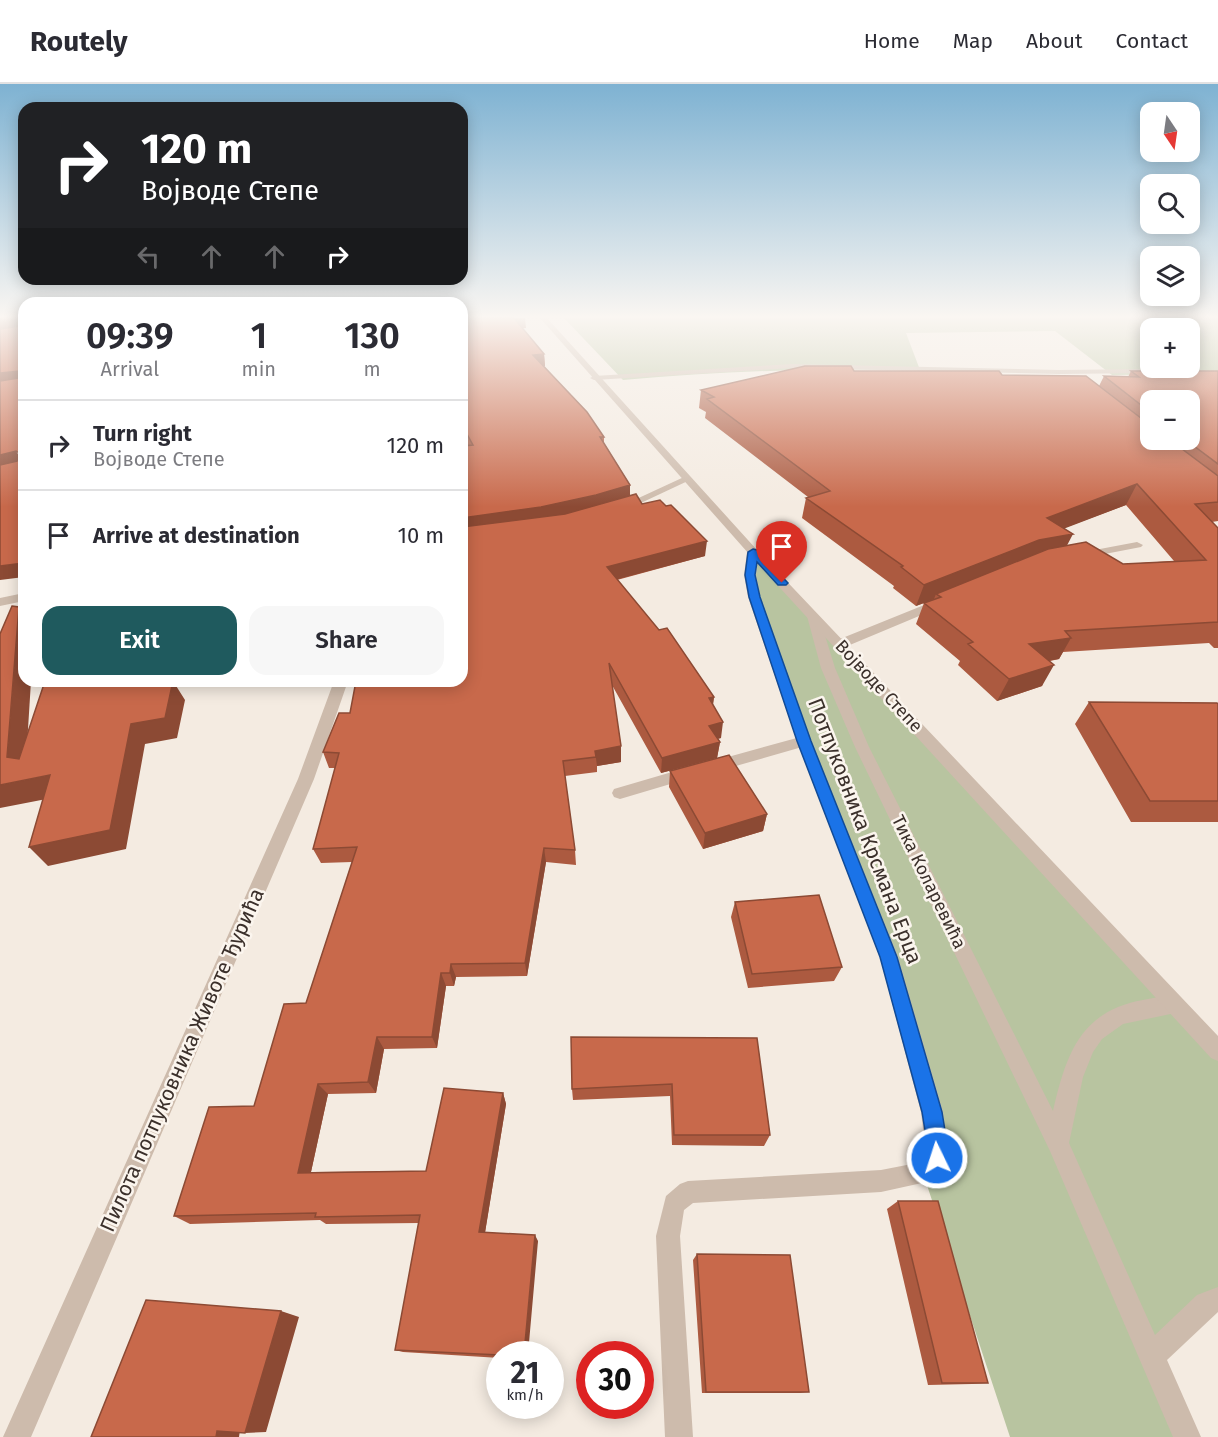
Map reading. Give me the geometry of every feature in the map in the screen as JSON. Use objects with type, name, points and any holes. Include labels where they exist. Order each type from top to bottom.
[{"type":"street","name":"Војводе Степе","points":[[597,381],[1218,1052]]},
{"type":"street","points":[[610,511],[638,502],[687,478]]},
{"type":"street","points":[[1068,558],[1137,545]]},
{"type":"street","name":"Потпуковника Крсмана Ерца","points":[[679,1437],[668,1236],[674,1203],[688,1192],[881,1181],[923,1173],[937,1158],[932,1112],[889,957],[804,741],[754,597],[750,575],[753,552]]},
{"type":"street","points":[[0,602],[18,598]]},
{"type":"street","points":[[840,644],[947,600]]},
{"type":"street","name":"Тика Коларевића","points":[[813,616],[828,668],[862,747],[1058,1143],[1187,1437]]},
{"type":"street","name":"Пилота потпуковника Животе Ђурића","points":[[18,1437],[306,778],[338,687]]},
{"type":"street","points":[[620,793],[804,741]]},
{"type":"street","points":[[1058,1143],[1067,1094],[1084,1048],[1093,1034],[1107,1021],[1145,1009],[1173,1005]]},
{"type":"street","points":[[1152,1356],[1206,1304],[1218,1299]]},
{"type":"green space","points":[[753,552],[1218,1051],[1218,1299],[1152,1356],[1187,1437],[1010,1437],[923,1173],[937,1158],[889,957],[754,597]]},
{"type":"building","points":[[0,381],[18,381],[18,452],[0,455]]},
{"type":"building","points":[[468,381],[558,381],[587,412],[604,437],[600,437],[630,485],[541,507],[468,517],[468,445],[473,445],[468,436]]},
{"type":"building","points":[[739,381],[1093,381],[1140,417],[1140,450],[1183,450],[1218,476],[1218,502],[1195,504],[1218,528],[1218,622],[1065,631],[1071,638],[1029,644],[1054,665],[1009,679],[968,644],[973,642],[924,603],[941,597],[936,594],[1048,549],[1086,542],[1123,564],[1206,560],[1137,484],[1047,518],[1073,534],[1039,540],[924,585],[901,567],[903,566],[806,498],[830,491],[707,399],[714,397],[701,390]]},
{"type":"building","points":[[1111,381],[1218,381],[1218,464],[1199,450],[1200,390],[1140,390],[1140,404]]},
{"type":"building","points":[[18,457],[18,564],[0,566],[0,465],[17,461]]},
{"type":"building","points":[[636,494],[642,504],[660,500],[666,506],[671,505],[707,541],[607,567],[659,630],[667,628],[714,697],[709,698],[723,722],[709,726],[720,742],[662,758],[609,663],[621,746],[595,751],[596,757],[563,761],[575,850],[544,848],[525,963],[451,964],[450,973],[441,973],[432,1037],[377,1037],[368,1082],[318,1084],[298,1173],[426,1171],[444,1088],[503,1093],[479,1232],[535,1235],[525,1341],[486,1341],[486,1354],[395,1350],[420,1215],[315,1217],[316,1213],[174,1216],[209,1107],[254,1106],[284,1004],[306,1003],[357,847],[313,849],[339,753],[323,752],[339,713],[350,713],[355,687],[468,687],[468,526],[565,514]]},
{"type":"building","points":[[12,606],[18,607],[7,757],[19,759],[43,687],[172,687],[165,718],[131,724],[110,830],[29,847],[50,775],[0,785],[0,634]]},
{"type":"building","points":[[1089,702],[1217,703],[1218,801],[1150,801]]},
{"type":"building","points":[[729,755],[767,814],[705,833],[670,771]]},
{"type":"building","points":[[819,895],[842,967],[752,974],[735,902]]},
{"type":"building","points":[[571,1037],[757,1038],[770,1135],[674,1135],[672,1084],[572,1089]]},
{"type":"building","points":[[898,1201],[938,1201],[988,1383],[942,1383]]},
{"type":"building","points":[[697,1254],[790,1255],[809,1392],[706,1392]]},
{"type":"building","points":[[146,1300],[281,1311],[245,1433],[217,1431],[216,1437],[91,1437]]},
{"type":"route","points":[[782,583],[753,552],[750,575],[754,597],[804,741],[889,957],[932,1112],[937,1158]]}]
